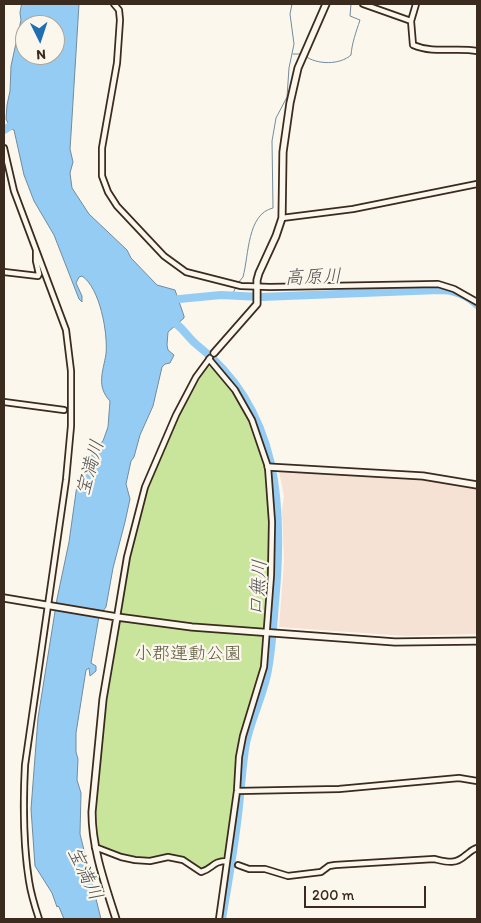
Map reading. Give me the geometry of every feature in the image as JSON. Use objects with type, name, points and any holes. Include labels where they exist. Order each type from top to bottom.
[{"type":"street","points":[[114,4],[119,10],[120,20],[117,54],[100,160],[102,176],[108,192],[117,206],[164,256],[178,268],[196,276],[242,286],[257,287],[438,284],[454,289],[477,302]]},
{"type":"street","points":[[116,919],[99,866],[92,827],[92,812],[102,699],[114,617],[127,557],[145,487],[176,415],[196,377],[214,353],[251,312],[257,301],[259,274],[278,232],[282,218],[283,152],[290,103],[303,54],[326,4]]},
{"type":"street","points":[[363,4],[411,21]]},
{"type":"street","points":[[416,4],[411,21],[412,43],[415,46],[438,51],[464,49],[477,51]]},
{"type":"street","points":[[4,148],[14,191],[66,330],[71,371],[71,426],[67,472],[29,728],[24,791],[24,829],[29,882],[39,919]]},
{"type":"street","points":[[282,218],[353,209],[477,184]]},
{"type":"street","points":[[4,272],[38,276],[36,248]]},
{"type":"street","points":[[209,359],[235,390],[252,420],[268,467],[272,522],[268,632],[264,667],[242,743],[219,919]]},
{"type":"street","points":[[4,402],[64,410]]},
{"type":"street","points":[[268,467],[423,476],[477,485]]},
{"type":"street","points":[[4,598],[114,617],[192,627],[395,642],[477,641]]},
{"type":"street","points":[[237,791],[340,789],[459,778],[477,781]]},
{"type":"street","points":[[95,847],[120,857],[135,860],[150,861],[168,857],[183,860],[201,872],[218,861],[227,861]]},
{"type":"street","points":[[238,865],[249,869],[265,869],[282,875],[298,876],[321,872],[329,866],[335,865],[434,859],[448,863],[455,862],[461,860],[474,848],[477,848]]},
{"type":"shaded area","points":[[279,471],[423,479],[477,488],[477,634],[406,636],[279,627],[284,561],[282,511],[284,496]]},
{"type":"green space","name":"小郡運動公園","points":[[207,366],[217,371],[226,380],[251,425],[260,449],[270,496],[271,545],[263,661],[242,738],[226,858],[203,870],[199,870],[185,860],[145,860],[122,856],[99,844],[96,812],[104,709],[135,531],[150,480],[171,430]]},
{"type":"water","name":"宝満川","points":[[22,4],[79,4],[70,149],[73,162],[70,173],[72,188],[89,214],[127,250],[131,258],[157,285],[175,290],[184,316],[168,332],[168,350],[174,355],[170,363],[162,367],[153,406],[131,461],[126,484],[130,499],[113,568],[106,607],[99,616],[91,663],[96,666],[96,671],[90,676],[89,668],[86,670],[76,733],[77,780],[81,793],[80,834],[101,919],[64,919],[52,893],[35,866],[31,809],[38,718],[57,599],[69,542],[77,485],[95,448],[103,441],[108,427],[110,401],[103,390],[102,384],[106,354],[106,335],[98,300],[94,290],[82,276],[79,277],[76,283],[82,296],[82,302],[79,299],[54,235],[34,201],[24,175],[14,130],[11,129],[6,119],[11,66],[15,48],[15,65],[65,65],[65,15],[20,15]]},
{"type":"waterway","points":[[238,283],[243,277],[250,236],[258,218],[264,212],[273,208],[272,141],[276,118],[287,97],[289,68],[294,44],[290,14],[292,4]]},
{"type":"waterway","points":[[305,56],[316,61],[328,63],[341,61],[351,55],[360,20],[350,16],[351,4]]},
{"type":"waterway","points":[[293,54],[301,54]]},
{"type":"waterway","points":[[4,130],[17,122]]},
{"type":"waterway","points":[[232,295],[236,287]]},
{"type":"waterway","name":"高原川","points":[[169,300],[221,295],[261,297],[439,290],[459,294],[469,298],[477,305]]},
{"type":"waterway","name":"口無川","points":[[169,320],[225,371],[245,399],[261,429],[270,462],[276,496],[278,567],[270,657],[265,684],[246,743],[235,841],[222,919]]}]
